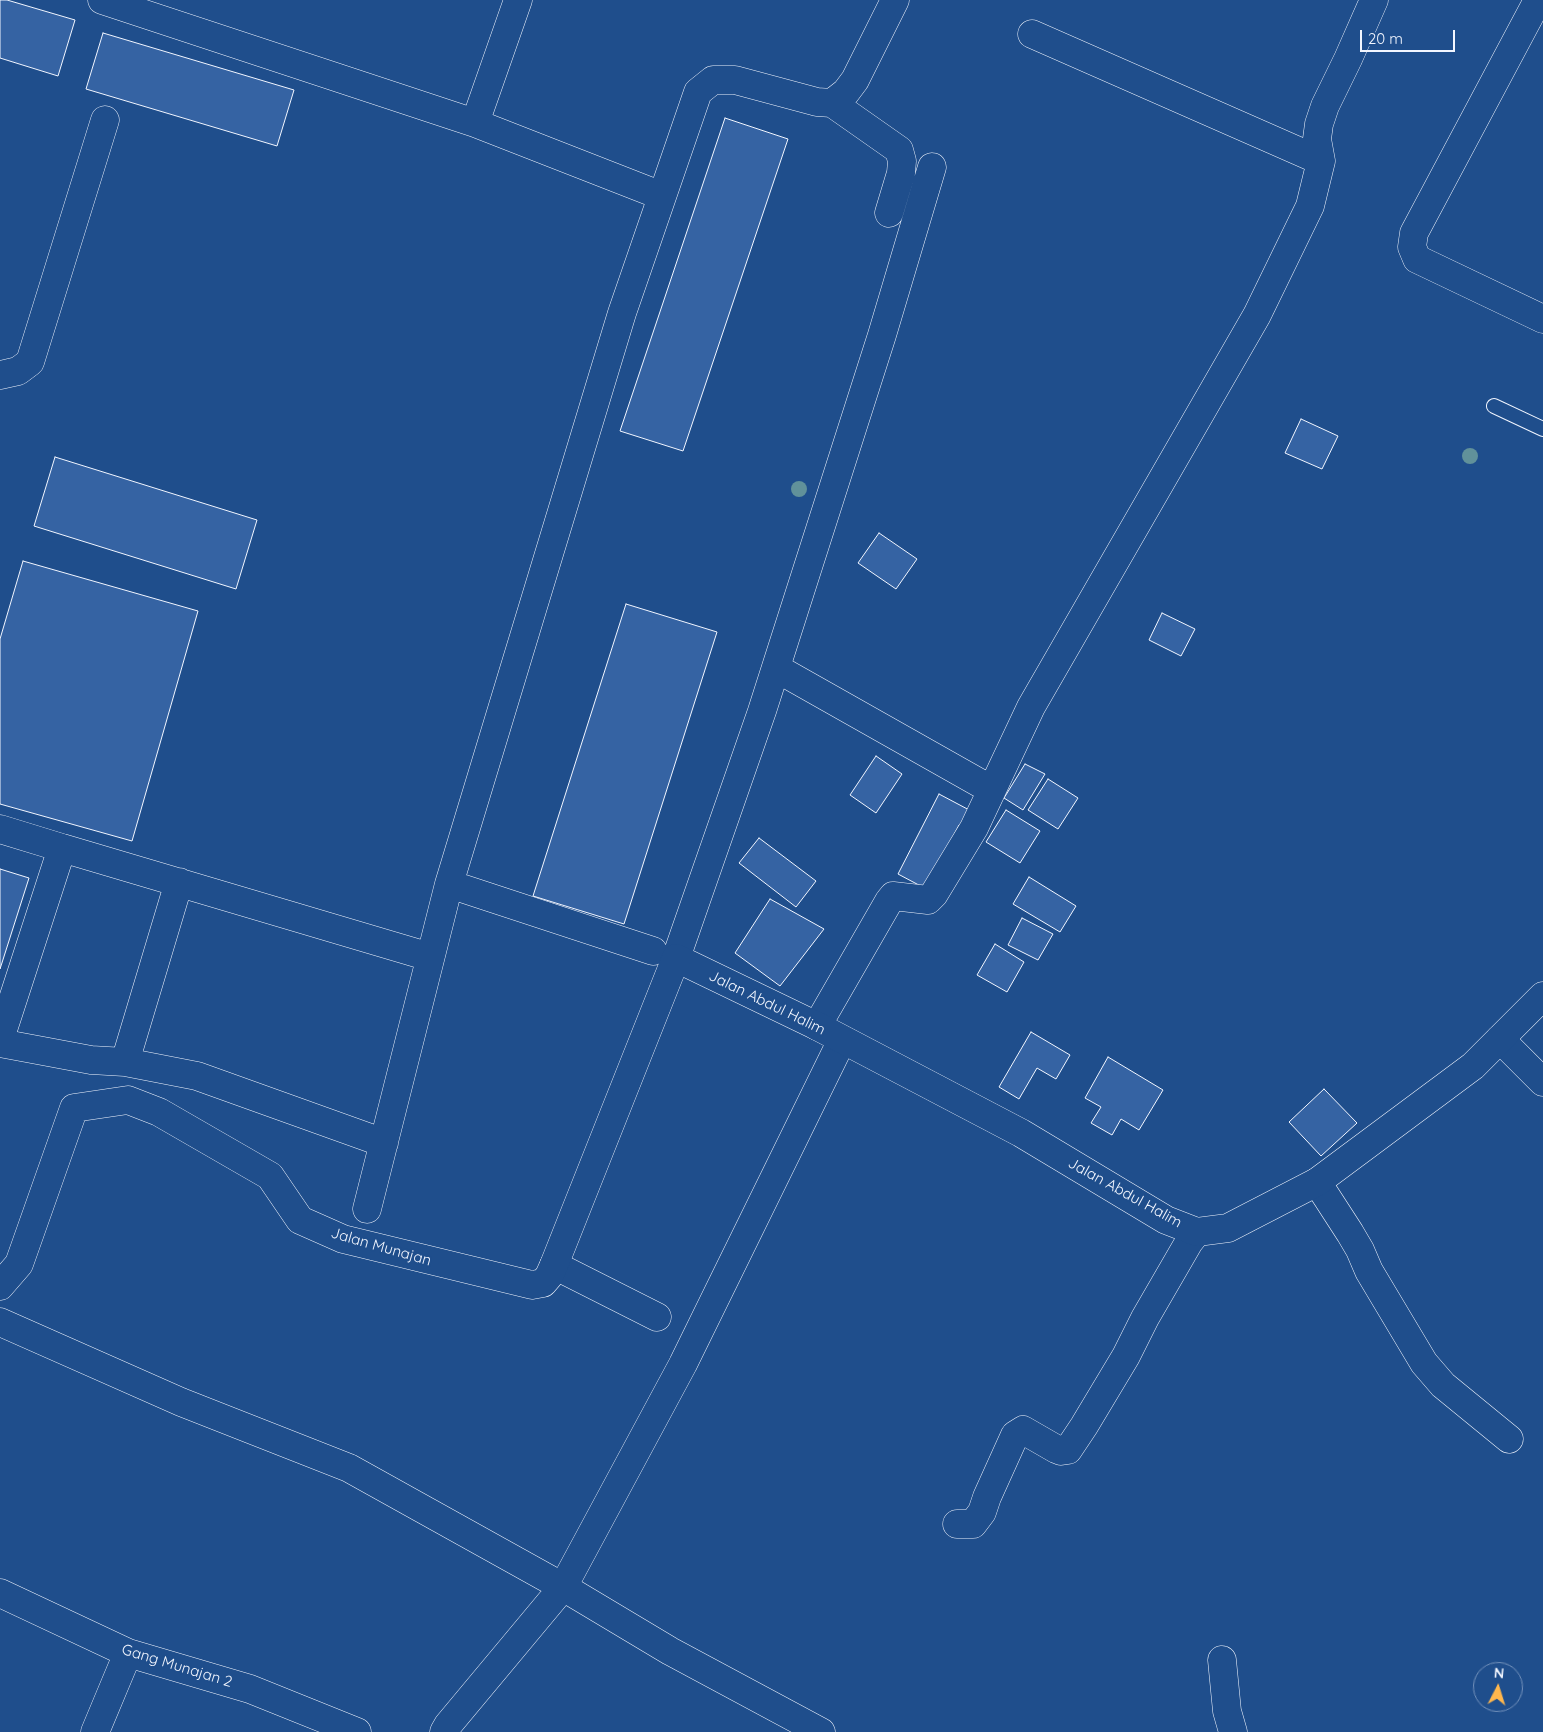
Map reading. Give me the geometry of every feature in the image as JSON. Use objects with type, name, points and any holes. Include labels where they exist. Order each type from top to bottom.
[{"type":"street","points":[[102,0],[476,123],[662,196]]},
{"type":"street","points":[[476,123],[518,0]]},
{"type":"street","points":[[832,103],[846,92],[855,80],[895,0]]},
{"type":"street","points":[[817,1026],[893,896],[928,900],[934,894],[974,828],[1031,707],[1257,315],[1310,206],[1321,161],[1317,139],[1319,124],[1325,106],[1374,0]]},
{"type":"street","points":[[1538,0],[1414,233],[1412,246],[1417,258],[1543,319]]},
{"type":"street","points":[[1032,34],[1321,161]]},
{"type":"street","points":[[367,1209],[449,884],[622,313],[698,92],[712,80],[735,80],[817,102],[832,103],[899,150],[902,162],[901,174],[889,213]]},
{"type":"street","points":[[0,375],[18,371],[30,362],[105,120]]},
{"type":"street","name":"Jalan Munajan","points":[[0,1286],[19,1264],[74,1108],[128,1100],[159,1112],[270,1176],[300,1220],[343,1239],[532,1285],[543,1284],[554,1265],[664,955],[776,668],[882,335],[932,167]]},
{"type":"street","points":[[776,668],[992,790]]},
{"type":"street","points":[[0,828],[430,956]]},
{"type":"street","points":[[62,848],[0,1041],[91,1060],[125,1062],[197,1076],[384,1143]]},
{"type":"street","points":[[125,1062],[180,882]]},
{"type":"street","name":"Jalan Abdul Halim","points":[[449,884],[664,955],[817,1026],[1021,1133],[1166,1220],[1198,1232],[1228,1228],[1317,1182],[1473,1066],[1543,996]]},
{"type":"street","points":[[1500,1039],[1543,1082]]},
{"type":"street","points":[[449,1730],[563,1587],[683,1364],[842,1040]]},
{"type":"street","points":[[1317,1182],[1350,1233],[1360,1250],[1368,1271],[1424,1363],[1443,1385],[1509,1439]]},
{"type":"street","points":[[957,1524],[973,1524],[982,1512],[1015,1435],[1023,1430],[1056,1449],[1061,1451],[1068,1450],[1126,1356],[1145,1318],[1189,1242],[1198,1232]]},
{"type":"street","points":[[554,1265],[657,1317]]},
{"type":"street","points":[[0,1322],[181,1402],[349,1468],[563,1587],[670,1651],[821,1732]]},
{"type":"street","name":"Gang Munajan 2","points":[[0,1593],[128,1653],[250,1689],[357,1732]]},
{"type":"street","points":[[95,1732],[128,1653]]},
{"type":"street","points":[[1222,1660],[1226,1711],[1233,1732]]},
{"type":"lane","points":[[1494,406],[1543,428]]},
{"type":"building","points":[[0,0],[7,0],[75,20],[58,76],[0,58]]},
{"type":"building","points":[[103,33],[294,90],[277,146],[86,89]]},
{"type":"building","points":[[725,118],[788,139],[683,451],[620,431]]},
{"type":"building","points":[[1301,419],[1338,436],[1322,469],[1285,453]]},
{"type":"building","points":[[55,457],[257,520],[236,589],[34,526]]},
{"type":"building","points":[[879,533],[917,559],[896,589],[858,563]]},
{"type":"building","points":[[23,561],[198,611],[132,841],[0,804],[0,639]]},
{"type":"building","points":[[626,604],[717,632],[624,924],[533,896]]},
{"type":"building","points":[[1162,613],[1195,629],[1181,656],[1149,640]]},
{"type":"building","points":[[876,756],[902,774],[876,813],[850,795]]},
{"type":"building","points":[[1025,764],[1045,774],[1023,810],[1004,798]]},
{"type":"building","points":[[1048,779],[1078,798],[1058,829],[1028,810]]},
{"type":"building","points":[[939,794],[973,812],[965,828],[959,825],[947,849],[932,892],[898,874]]},
{"type":"building","points":[[1006,810],[1040,831],[1020,863],[986,842]]},
{"type":"building","points":[[759,838],[816,881],[796,907],[739,863]]},
{"type":"building","points":[[0,869],[29,878],[0,969]]},
{"type":"building","points":[[1029,877],[1076,906],[1060,932],[1013,904]]},
{"type":"building","points":[[770,899],[824,929],[780,986],[735,953]]},
{"type":"building","points":[[1022,918],[1053,934],[1038,960],[1008,945]]},
{"type":"building","points":[[995,944],[1024,962],[1007,992],[977,975]]},
{"type":"building","points":[[1031,1032],[1070,1055],[1056,1079],[1037,1068],[1019,1099],[999,1087]]},
{"type":"building","points":[[1108,1057],[1163,1090],[1139,1130],[1121,1119],[1112,1135],[1091,1123],[1101,1107],[1085,1098]]},
{"type":"building","points":[[1324,1089],[1357,1123],[1321,1156],[1289,1122]]}]
